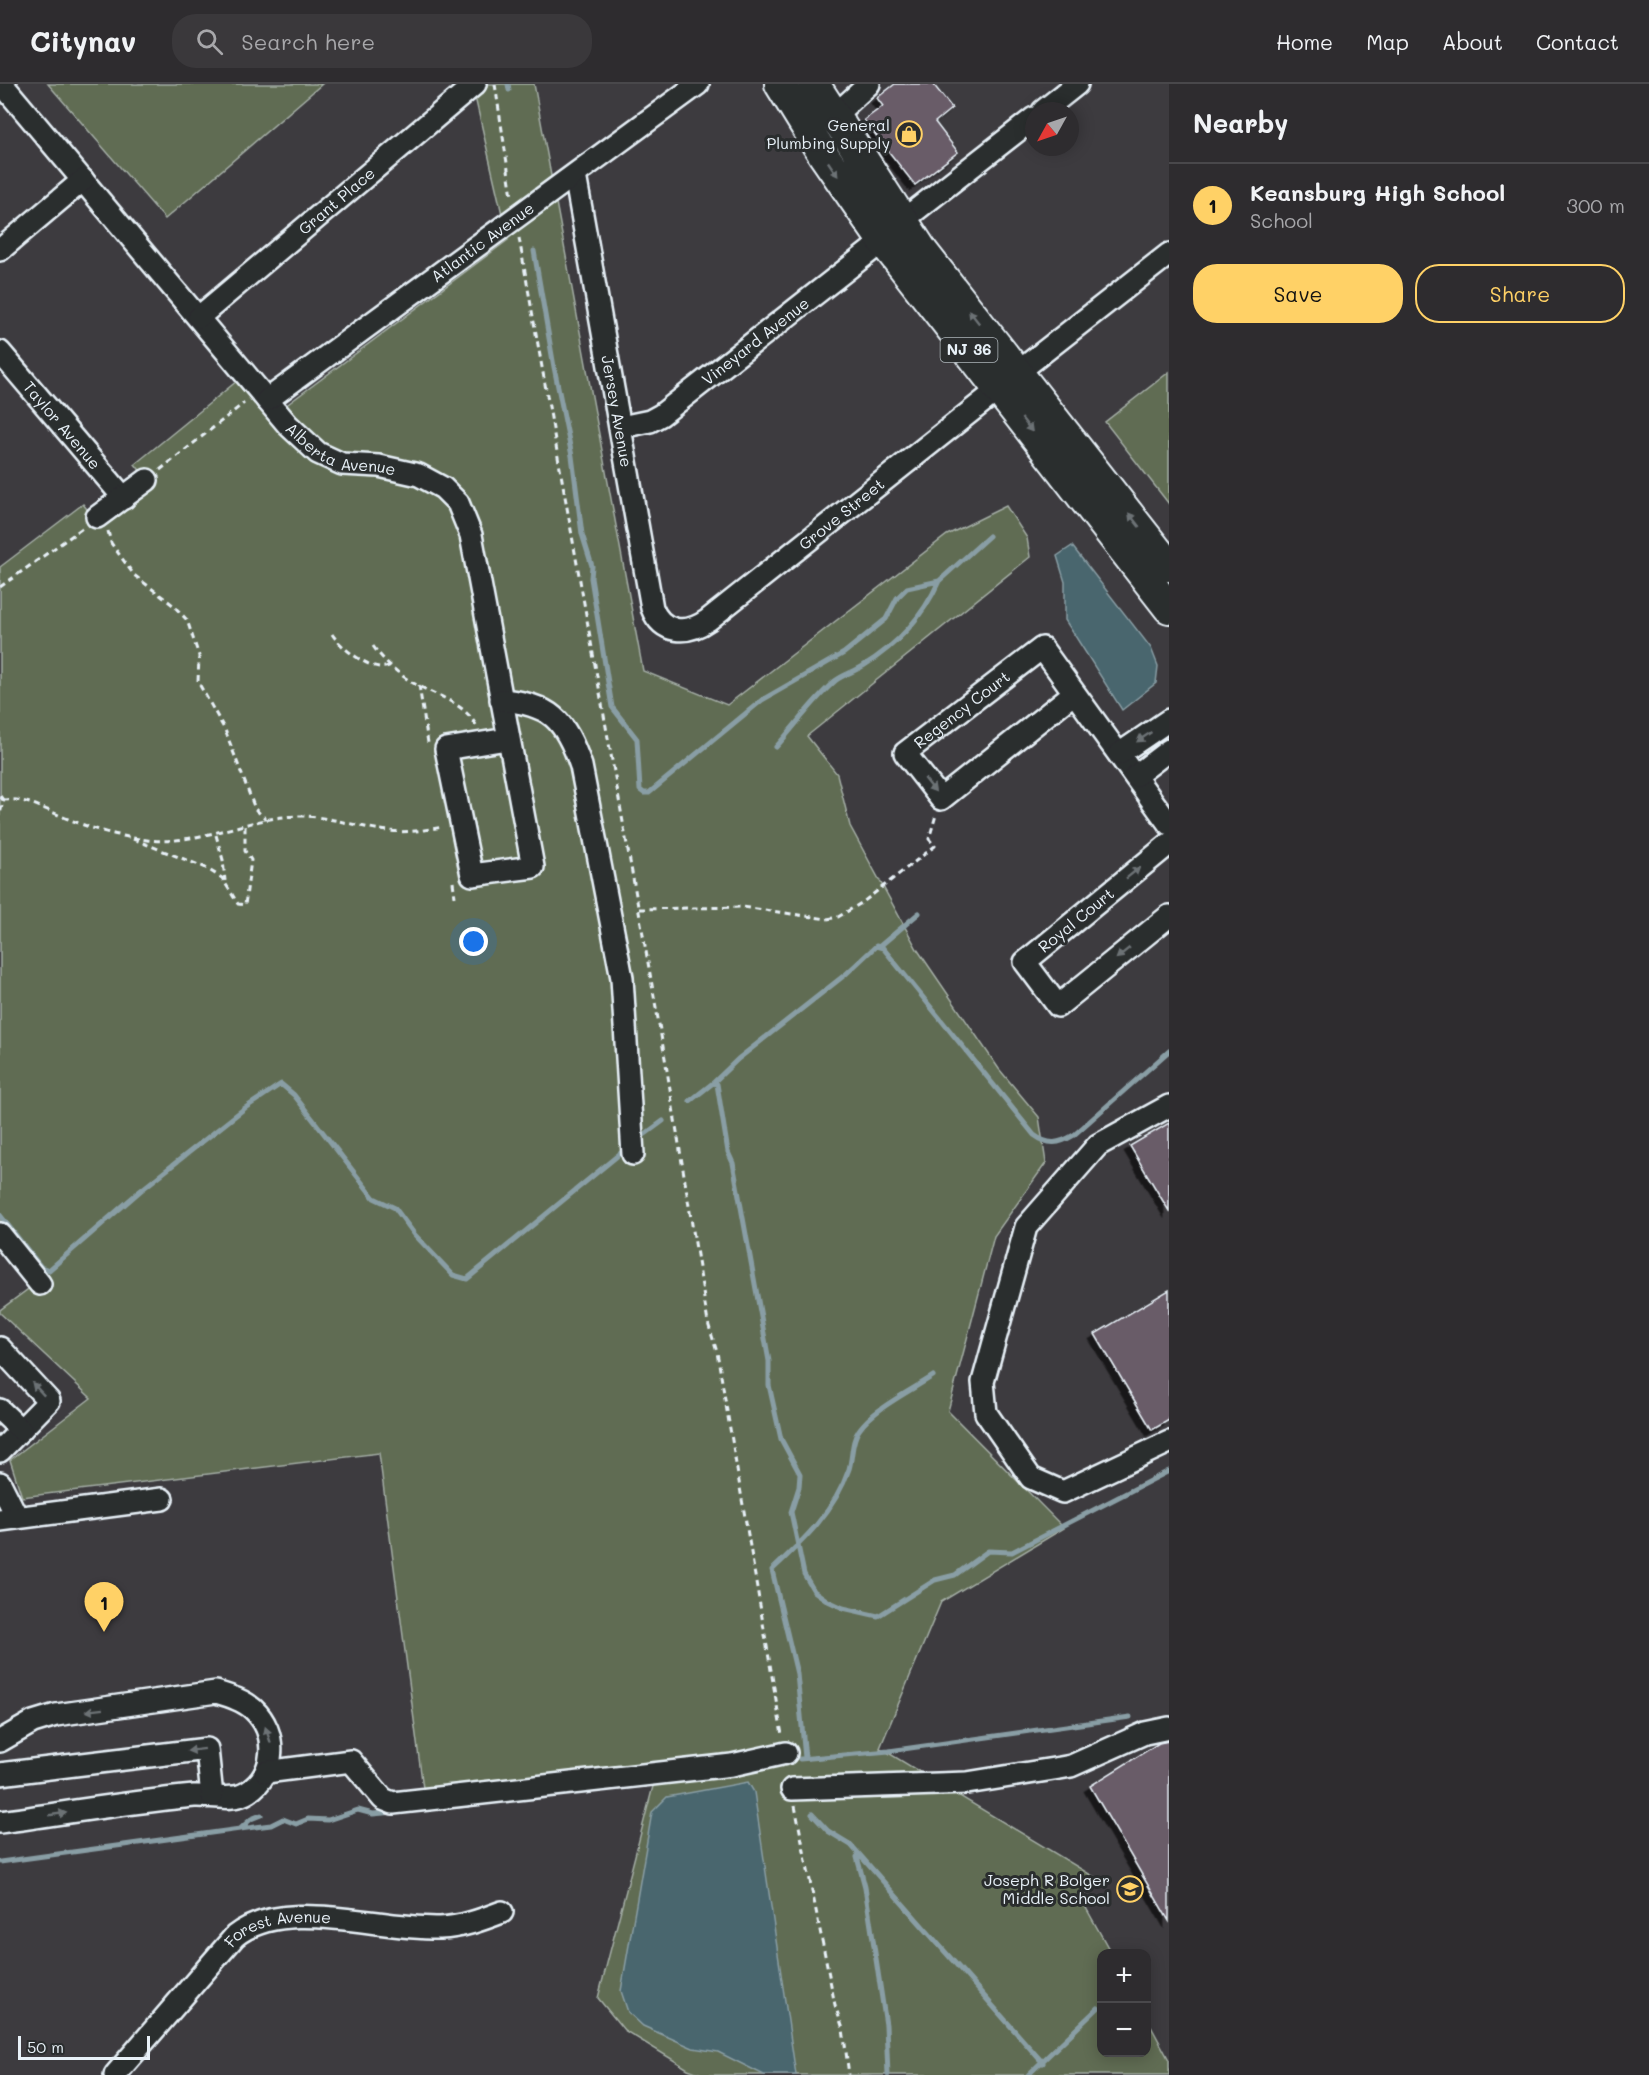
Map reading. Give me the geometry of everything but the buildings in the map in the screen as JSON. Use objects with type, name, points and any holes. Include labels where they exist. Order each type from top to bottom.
[{"type":"highway","name":"NJ 36","points":[[780,84],[823,154],[892,231],[1009,381],[1169,608]]},
{"type":"highway","name":"NJ 36","points":[[814,84],[834,116],[892,231]]},
{"type":"highway","name":"NJ 36","points":[[1009,381],[1169,566]]},
{"type":"street","name":"Alberta Avenue","points":[[2,84],[288,425],[318,453],[342,464],[379,466],[419,476],[443,488],[458,503],[471,535],[507,739],[533,867],[472,875],[446,748],[484,743]]},
{"type":"street","name":"Grant Place","points":[[198,317],[474,84]]},
{"type":"street","name":"Atlantic Avenue","points":[[263,395],[575,175],[698,84]]},
{"type":"street","points":[[834,116],[869,84]]},
{"type":"street","points":[[1054,102],[1077,84]]},
{"type":"street","name":"Vineyard Avenue","points":[[621,427],[650,421],[661,415],[1025,125]]},
{"type":"street","name":"Jersey Avenue","points":[[575,175],[652,608],[656,619],[664,626],[680,630]]},
{"type":"street","points":[[0,250],[83,180]]},
{"type":"street","name":"Grove Street","points":[[680,630],[698,627],[708,620],[1169,254]]},
{"type":"street","name":"Taylor Avenue","points":[[0,352],[124,498]]},
{"type":"street","points":[[100,515],[147,480]]},
{"type":"street","name":"Regency Court","points":[[941,799],[905,753],[1042,648],[1135,776]]},
{"type":"street","points":[[941,799],[1074,693]]},
{"type":"street","points":[[501,700],[528,702],[552,715],[567,734],[581,766],[622,978],[633,1154]]},
{"type":"street","points":[[1119,754],[1169,720]]},
{"type":"street","points":[[484,743],[507,739]]},
{"type":"street","points":[[1169,750],[1135,776],[1169,824]]},
{"type":"street","name":"Royal Court","points":[[1169,844],[1025,962],[1058,1006],[1169,916]]},
{"type":"street","points":[[1169,1106],[1098,1145],[1026,1227],[983,1382],[986,1413],[1031,1478],[1063,1492],[1169,1442]]},
{"type":"street","points":[[0,1234],[40,1284]]},
{"type":"street","points":[[0,1348],[49,1401],[0,1451]]},
{"type":"street","points":[[0,1410],[21,1430]]},
{"type":"street","points":[[0,1483],[8,1519],[162,1499]]},
{"type":"street","points":[[0,1741],[33,1722],[56,1715],[216,1692],[237,1699],[253,1709],[264,1723],[271,1743],[270,1760],[264,1778],[247,1793],[230,1797],[196,1796],[0,1822]]},
{"type":"street","points":[[792,1789],[967,1783],[1060,1768],[1071,1766],[1145,1733],[1169,1728]]},
{"type":"street","points":[[0,1774],[207,1749],[212,1796]]},
{"type":"street","points":[[266,1772],[351,1761],[383,1799],[393,1803],[732,1765],[786,1753]]},
{"type":"street","name":"Forest Avenue","points":[[115,2075],[235,1936],[258,1922],[290,1916],[443,1928],[468,1924],[502,1912]]},
{"type":"path","points":[[495,84],[513,200]]},
{"type":"path","points":[[518,233],[639,909],[708,1323],[717,1352],[745,1528],[786,1753]]},
{"type":"path","points":[[147,480],[263,395]]},
{"type":"path","points":[[0,587],[100,515],[116,552],[135,574],[188,620],[199,657],[198,682],[225,730],[255,808],[266,819]]},
{"type":"path","points":[[332,634],[338,643],[358,658],[386,668],[391,665]]},
{"type":"path","points":[[373,646],[409,681],[449,700],[465,711],[474,722],[484,743]]},
{"type":"path","points":[[0,796],[3,800],[0,815]]},
{"type":"path","points":[[3,800],[14,799],[29,802],[75,822],[129,837],[204,867],[225,883],[238,904],[245,905],[251,860],[245,851],[245,825]]},
{"type":"path","points":[[639,909],[743,907],[826,920],[838,917],[885,887],[935,846],[929,839],[941,799]]},
{"type":"path","points":[[129,837],[150,840],[216,834],[266,819],[305,816],[388,831],[414,832],[443,827]]},
{"type":"path","points":[[216,834],[224,860],[225,883]]},
{"type":"path","points":[[792,1789],[835,2005],[843,2029],[849,2075]]},
{"type":"green space","points":[[48,84],[322,84],[165,219]]},
{"type":"green space","points":[[472,84],[534,84],[643,671],[727,705],[947,535],[1006,506],[1027,538],[1030,557],[807,736],[837,774],[850,826],[917,949],[999,1069],[1039,1117],[1046,1163],[994,1236],[948,1411],[1064,1528],[941,1602],[880,1748],[1101,1881],[1080,1897],[1109,1949],[1097,1949],[1097,2057],[1151,2057],[1151,2026],[1169,2060],[1169,2075],[704,2075],[688,2069],[624,2030],[598,1998],[658,1767],[424,1796],[379,1453],[22,1497],[10,1460],[91,1398],[0,1313],[0,1310],[39,1281],[0,1228],[0,567],[83,504],[100,526],[153,487],[135,464],[237,381],[269,418],[508,240]]},
{"type":"green space","points":[[1169,372],[1169,504],[1105,422]]},
{"type":"water","points":[[1072,546],[1151,648],[1158,666],[1156,683],[1122,710],[1065,620],[1065,582],[1057,556]]},
{"type":"water","points":[[748,1782],[754,1792],[796,2075],[764,2075],[718,2052],[693,2048],[643,2026],[628,2012],[621,1991],[652,1812],[667,1797]]},
{"type":"waterway","points":[[508,84],[509,90]]},
{"type":"waterway","points":[[534,251],[572,456],[582,534],[592,566],[591,578],[612,707],[637,739],[640,790],[644,793],[649,793],[762,700],[844,653],[886,619],[897,598],[907,588],[939,581],[989,536]]},
{"type":"waterway","points":[[776,747],[827,688],[875,658],[908,629],[925,607],[939,581]]},
{"type":"waterway","points":[[880,946],[919,913]]},
{"type":"waterway","points":[[713,1083],[738,1059],[846,974],[876,946],[883,948],[1034,1135],[1044,1141],[1059,1142],[1074,1135],[1169,1051]]},
{"type":"waterway","points":[[690,1101],[713,1083],[717,1084],[769,1361],[769,1385],[781,1439],[800,1474],[799,1487],[791,1512],[804,1574],[814,1591],[843,1608],[878,1616],[935,1580],[955,1575],[988,1551],[1012,1552],[1169,1471]]},
{"type":"waterway","points":[[0,1215],[41,1267],[49,1270],[140,1191],[245,1108],[281,1084],[294,1095],[374,1198],[395,1208],[415,1235],[453,1275],[467,1279],[622,1152]]},
{"type":"waterway","points":[[644,1135],[663,1121]]},
{"type":"waterway","points":[[805,1758],[797,1674],[772,1570],[827,1512],[843,1484],[849,1469],[855,1439],[865,1422],[883,1407],[933,1376]]},
{"type":"waterway","points":[[800,1759],[889,1751],[1130,1717]]},
{"type":"waterway","points":[[240,1829],[271,1825],[283,1819],[296,1824],[308,1819],[328,1820],[358,1810],[373,1814],[469,1805]]},
{"type":"waterway","points":[[812,1814],[828,1831],[851,1845],[1043,2063]]},
{"type":"waterway","points":[[0,1862],[240,1829],[251,1819],[261,1815]]},
{"type":"waterway","points":[[857,1857],[865,1887],[886,2025],[888,2075]]},
{"type":"waterway","points":[[1028,2075],[1097,2009]]},
{"type":"place","name":"General Plumbing Supply","points":[[909,134]]},
{"type":"place","name":"Keansburg High School","points":[[104,1632]]},
{"type":"place","name":"Joseph R Bolger Middle School","points":[[1130,1889]]}]
